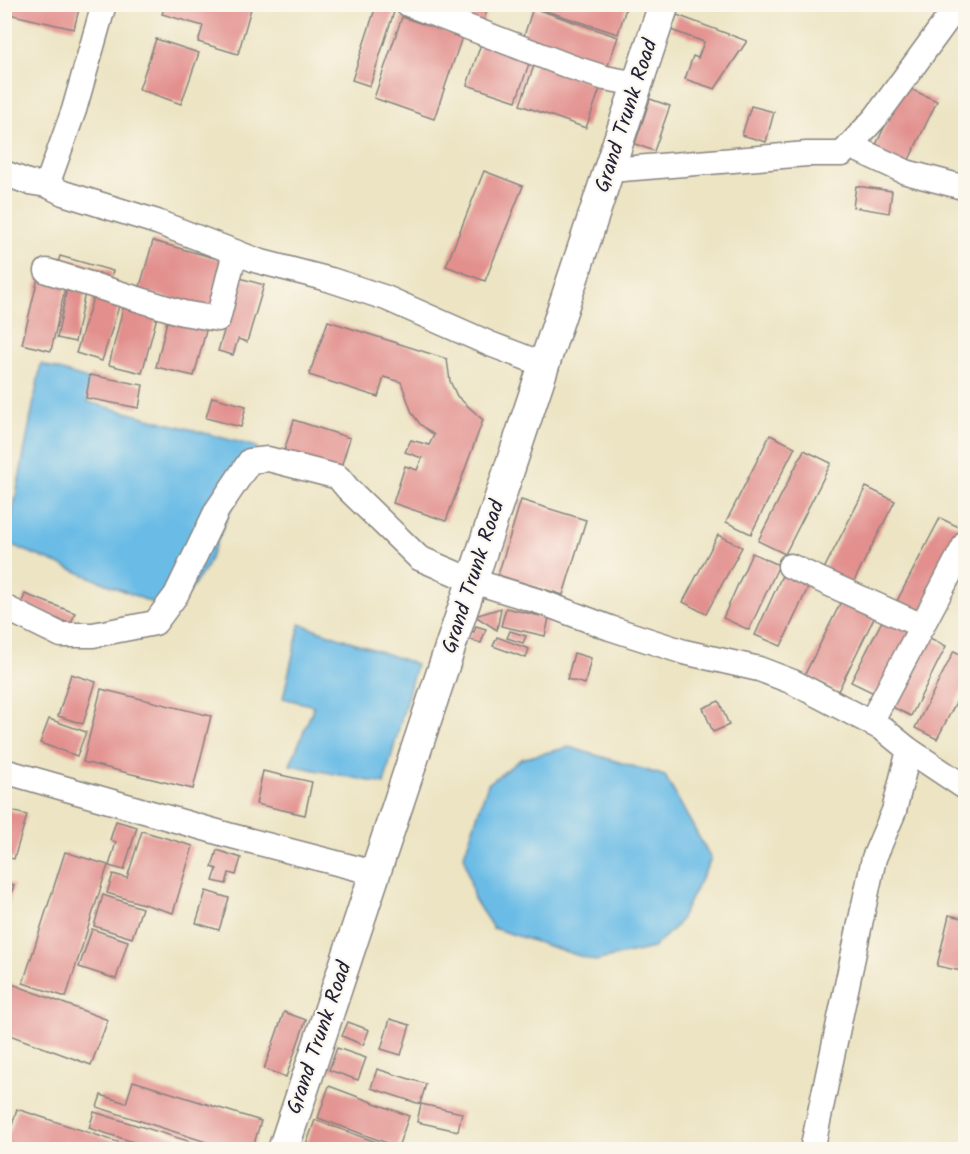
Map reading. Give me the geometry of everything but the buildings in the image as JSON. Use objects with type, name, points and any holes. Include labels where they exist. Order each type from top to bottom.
[{"type":"main road","name":"Grand Trunk Road","points":[[288,1148],[375,873],[664,4]]},
{"type":"street","points":[[47,185],[74,110],[104,4]]},
{"type":"street","points":[[408,4],[571,67],[605,78],[638,84]]},
{"type":"street","points":[[610,170],[807,154],[843,154],[876,117],[955,9],[963,4]]},
{"type":"street","points":[[850,146],[906,172],[966,188]]},
{"type":"street","points":[[4,173],[157,222],[258,261],[331,280],[387,298],[490,344],[545,365]]},
{"type":"street","points":[[47,271],[183,313],[218,319],[236,252]]},
{"type":"street","points":[[4,607],[61,635],[93,635],[155,623],[176,595],[217,510],[250,460],[268,459],[338,477],[419,558],[473,581],[684,652],[759,669],[793,682],[884,729],[909,750],[966,788]]},
{"type":"street","points":[[871,722],[966,543]]},
{"type":"street","points":[[790,566],[922,626]]},
{"type":"street","points":[[812,1149],[874,858],[894,811],[909,750]]},
{"type":"street","points":[[4,771],[228,835],[375,873]]},
{"type":"water","points":[[41,364],[90,380],[88,402],[257,447],[206,568],[175,612],[7,543]]},
{"type":"water","points":[[300,624],[416,664],[384,784],[290,765],[314,706],[283,698]]},
{"type":"water","points":[[569,747],[665,776],[711,859],[678,924],[653,948],[595,961],[493,928],[474,899],[464,855],[488,784],[521,759]]}]
